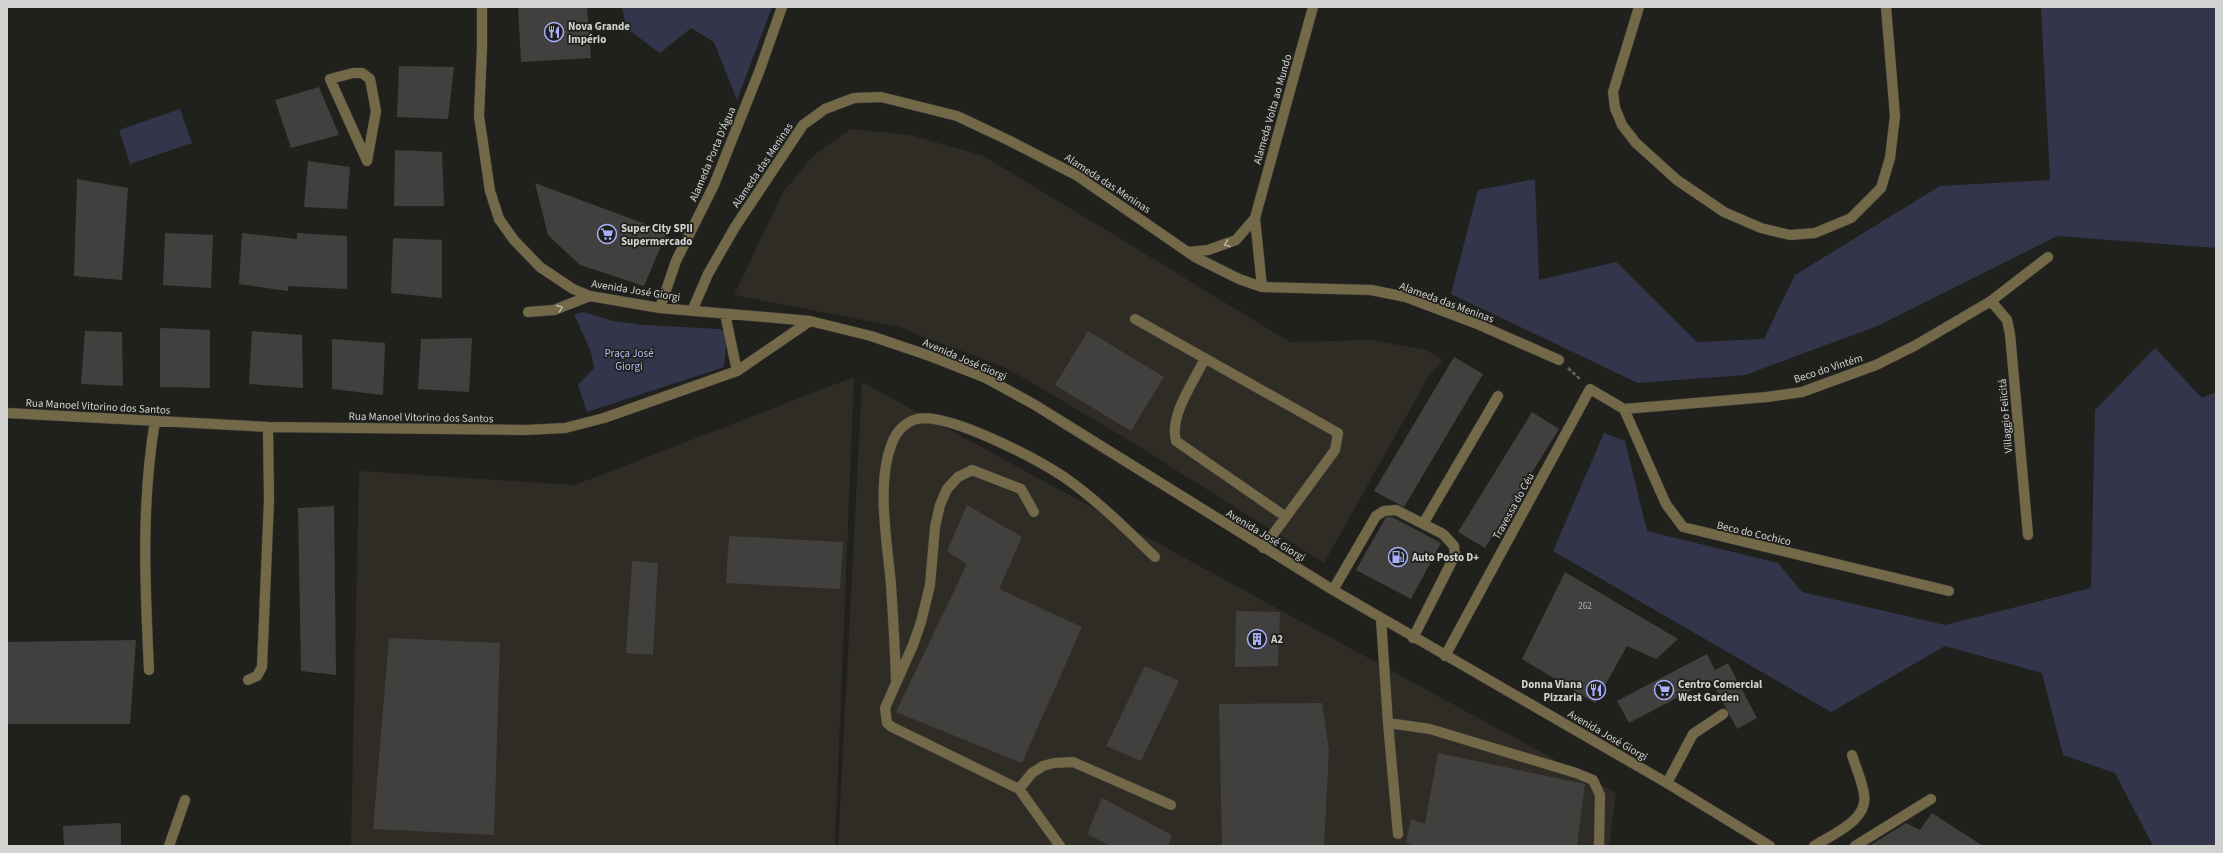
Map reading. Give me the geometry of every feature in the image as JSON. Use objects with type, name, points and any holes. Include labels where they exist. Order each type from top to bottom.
[{"type":"street","name":"Avenida José Giorgi","points":[[482,7],[482,47],[478,116],[490,192],[499,219],[514,240],[540,267],[573,289],[590,296],[660,308],[810,321],[871,336],[930,356],[986,378],[1035,404],[1263,548],[1413,638],[1667,783],[1770,846]]},
{"type":"street","name":"Alameda Porta D'Água","points":[[660,308],[676,261],[717,178],[759,72],[782,7]]},
{"type":"street","name":"Alameda Volta ao Mundo","points":[[1262,287],[1255,218],[1313,7]]},
{"type":"street","points":[[1639,7],[1613,92],[1614,108],[1622,125],[1636,143],[1677,180],[1724,212],[1761,228],[1790,235],[1815,233],[1851,218],[1880,188],[1890,158],[1895,116],[1886,7]]},
{"type":"street","points":[[353,73],[362,73],[370,79],[376,111],[367,161],[349,120],[330,79],[353,73]]},
{"type":"street","name":"Alameda das Meninas","points":[[692,311],[708,274],[735,227],[803,125],[824,109],[854,98],[881,96],[957,116],[1076,175],[1188,252],[1213,267],[1262,287],[1371,290],[1406,297],[1475,322],[1559,360]]},
{"type":"street","name":"Alameda Volta ao Mundo","points":[[1188,252],[1208,250],[1236,240],[1255,218]]},
{"type":"street","name":"Beco do Vintém","points":[[1624,409],[1766,397],[1802,392],[1876,365],[1916,346],[1991,301],[2048,257]]},
{"type":"street","points":[[528,312],[554,310],[590,296]]},
{"type":"street","name":"Villaggio Felicitá","points":[[1991,301],[2007,320],[2010,334],[2028,535]]},
{"type":"street","points":[[725,314],[737,371]]},
{"type":"street","points":[[1135,319],[1338,433],[1335,450],[1263,548]]},
{"type":"street","name":"Rua Manoel Vitorino dos Santos","points":[[7,413],[268,427],[526,430],[565,428],[604,418],[737,371],[810,321]]},
{"type":"street","points":[[1205,358],[1176,417],[1174,430],[1176,441],[1286,518]]},
{"type":"street","points":[[1590,390],[1624,409]]},
{"type":"street","name":"Travessa do Céu","points":[[1445,656],[1590,390]]},
{"type":"street","points":[[1423,524],[1498,396]]},
{"type":"street","name":"Beco do Cochico","points":[[1624,409],[1666,504],[1684,527],[1949,591]]},
{"type":"street","points":[[896,684],[894,627],[883,491],[887,461],[892,442],[904,425],[918,419],[940,420],[960,426],[1021,452],[1064,477],[1106,510],[1155,557]]},
{"type":"street","points":[[149,670],[144,577],[146,484],[155,421]]},
{"type":"street","points":[[248,680],[257,676],[262,667],[269,500],[268,427]]},
{"type":"street","points":[[1034,512],[1021,489],[972,470],[958,477],[947,490],[940,505],[935,527],[930,585],[920,622],[885,708],[884,716],[887,723],[892,727],[1019,789],[1060,846]]},
{"type":"street","points":[[1333,590],[1376,516],[1384,511],[1396,510],[1443,534],[1454,546],[1455,555],[1413,638]]},
{"type":"street","points":[[1381,618],[1398,834]]},
{"type":"street","points":[[1667,783],[1693,734],[1723,714]]},
{"type":"street","points":[[1388,722],[1430,729],[1594,780],[1600,795],[1599,846]]},
{"type":"street","points":[[1814,846],[1858,817],[1863,809],[1864,793],[1852,755]]},
{"type":"street","points":[[1019,789],[1032,773],[1043,766],[1054,763],[1073,762],[1170,805]]},
{"type":"street","points":[[1855,846],[1930,798]]},
{"type":"street","points":[[169,846],[185,800]]},
{"type":"path","points":[[1559,360],[1590,390]]},
{"type":"shaded area","points":[[851,129],[910,135],[984,156],[1290,342],[1371,340],[1427,350],[1443,360],[1430,374],[1324,563],[1122,436],[1006,368],[899,327],[734,295],[783,192],[814,155]]},
{"type":"shaded area","points":[[854,377],[835,846],[351,846],[359,471],[575,485]]},
{"type":"shaded area","points":[[862,382],[1616,793],[1609,846],[838,846]]},
{"type":"green space","points":[[622,7],[772,7],[737,100],[714,42],[691,28],[660,53],[626,28]]},
{"type":"green space","points":[[2041,7],[2216,7],[2216,248],[2057,236],[1875,327],[1745,375],[1638,383],[1451,294],[1478,190],[1535,179],[1539,280],[1616,262],[1697,342],[1764,339],[1795,275],[1940,186],[2050,180]]},
{"type":"green space","points":[[180,109],[192,143],[130,164],[119,130]]},
{"type":"green space","name":"Praça José Giorgi","points":[[584,312],[613,321],[643,325],[720,329],[727,335],[724,367],[587,412],[578,385],[594,368],[591,352],[574,314]]},
{"type":"green space","points":[[2155,348],[2202,398],[2216,392],[2216,846],[2153,846],[2115,773],[2063,755],[2042,673],[1945,646],[1831,712],[1553,551],[1604,433],[1625,441],[1647,531],[1778,563],[1802,592],[1945,625],[2091,588],[2095,410]]},
{"type":"building","name":"Nova Grande Império","points":[[518,7],[587,7],[591,58],[521,62]]},
{"type":"building","points":[[399,66],[454,67],[448,119],[397,117]]},
{"type":"building","points":[[319,87],[339,135],[291,148],[275,100]]},
{"type":"building","points":[[395,150],[442,152],[444,206],[394,206]]},
{"type":"building","points":[[308,161],[350,167],[347,209],[304,207]]},
{"type":"building","points":[[77,179],[128,188],[122,280],[74,276]]},
{"type":"building","name":"Super City SPII Supermercado","points":[[535,183],[667,232],[644,286],[580,265],[548,235]]},
{"type":"building","points":[[165,233],[213,235],[211,288],[163,285]]},
{"type":"building","points":[[242,233],[297,239],[297,233],[347,236],[347,289],[288,286],[288,291],[239,284]]},
{"type":"building","points":[[393,238],[442,240],[442,298],[391,293]]},
{"type":"building","points":[[160,328],[210,330],[210,388],[160,387]]},
{"type":"building","points":[[85,331],[122,332],[123,386],[81,384]]},
{"type":"building","points":[[252,331],[302,335],[303,388],[249,384]]},
{"type":"building","points":[[1088,331],[1164,377],[1131,431],[1055,385]]},
{"type":"building","points":[[472,338],[469,392],[418,389],[421,339]]},
{"type":"building","points":[[332,339],[385,343],[383,395],[332,389]]},
{"type":"building","points":[[1454,357],[1483,374],[1404,507],[1374,491]]},
{"type":"building","points":[[1532,412],[1559,429],[1485,548],[1458,532]]},
{"type":"building","points":[[967,505],[1022,537],[999,589],[1082,627],[1022,763],[896,712],[967,564],[947,551]]},
{"type":"building","points":[[334,506],[336,675],[301,671],[298,508]]},
{"type":"building","name":"Auto Posto D+","points":[[1386,517],[1392,517],[1441,543],[1411,599],[1356,570]]},
{"type":"building","points":[[729,536],[843,542],[840,589],[726,583]]},
{"type":"building","points":[[632,561],[658,563],[653,655],[626,653]]},
{"type":"building","points":[[1565,572],[1678,639],[1656,659],[1627,646],[1595,703],[1522,659]]},
{"type":"building","name":"A2","points":[[1236,611],[1280,612],[1278,666],[1235,667]]},
{"type":"building","points":[[389,638],[500,643],[494,835],[373,829]]},
{"type":"building","points":[[136,640],[130,724],[7,724],[7,642]]},
{"type":"building","name":"Centro Comercial West Garden","points":[[1707,654],[1715,670],[1728,663],[1757,718],[1737,729],[1711,680],[1629,723],[1617,701]]},
{"type":"building","points":[[1145,666],[1179,681],[1141,761],[1106,746]]},
{"type":"building","points":[[1322,703],[1329,750],[1324,846],[1222,846],[1219,704]]},
{"type":"building","points":[[1438,753],[1585,784],[1577,846],[1416,846],[1406,843],[1411,819],[1425,824]]},
{"type":"building","points":[[1102,798],[1172,835],[1168,846],[1111,846],[1087,834]]},
{"type":"building","points":[[1932,813],[1983,846],[1869,846],[1906,823],[1920,830]]},
{"type":"building","points":[[121,823],[121,846],[64,846],[63,826]]},
{"type":"place","name":"Nova Grande Império","points":[[554,32]]},
{"type":"place","name":"Super City SPII Supermercado","points":[[607,234]]},
{"type":"place","name":"Auto Posto D+","points":[[1398,557]]},
{"type":"place","name":"A2","points":[[1257,639]]},
{"type":"place","name":"Donna Viana Pizzaria","points":[[1596,690]]},
{"type":"place","name":"Centro Comercial West Garden","points":[[1664,690]]}]
